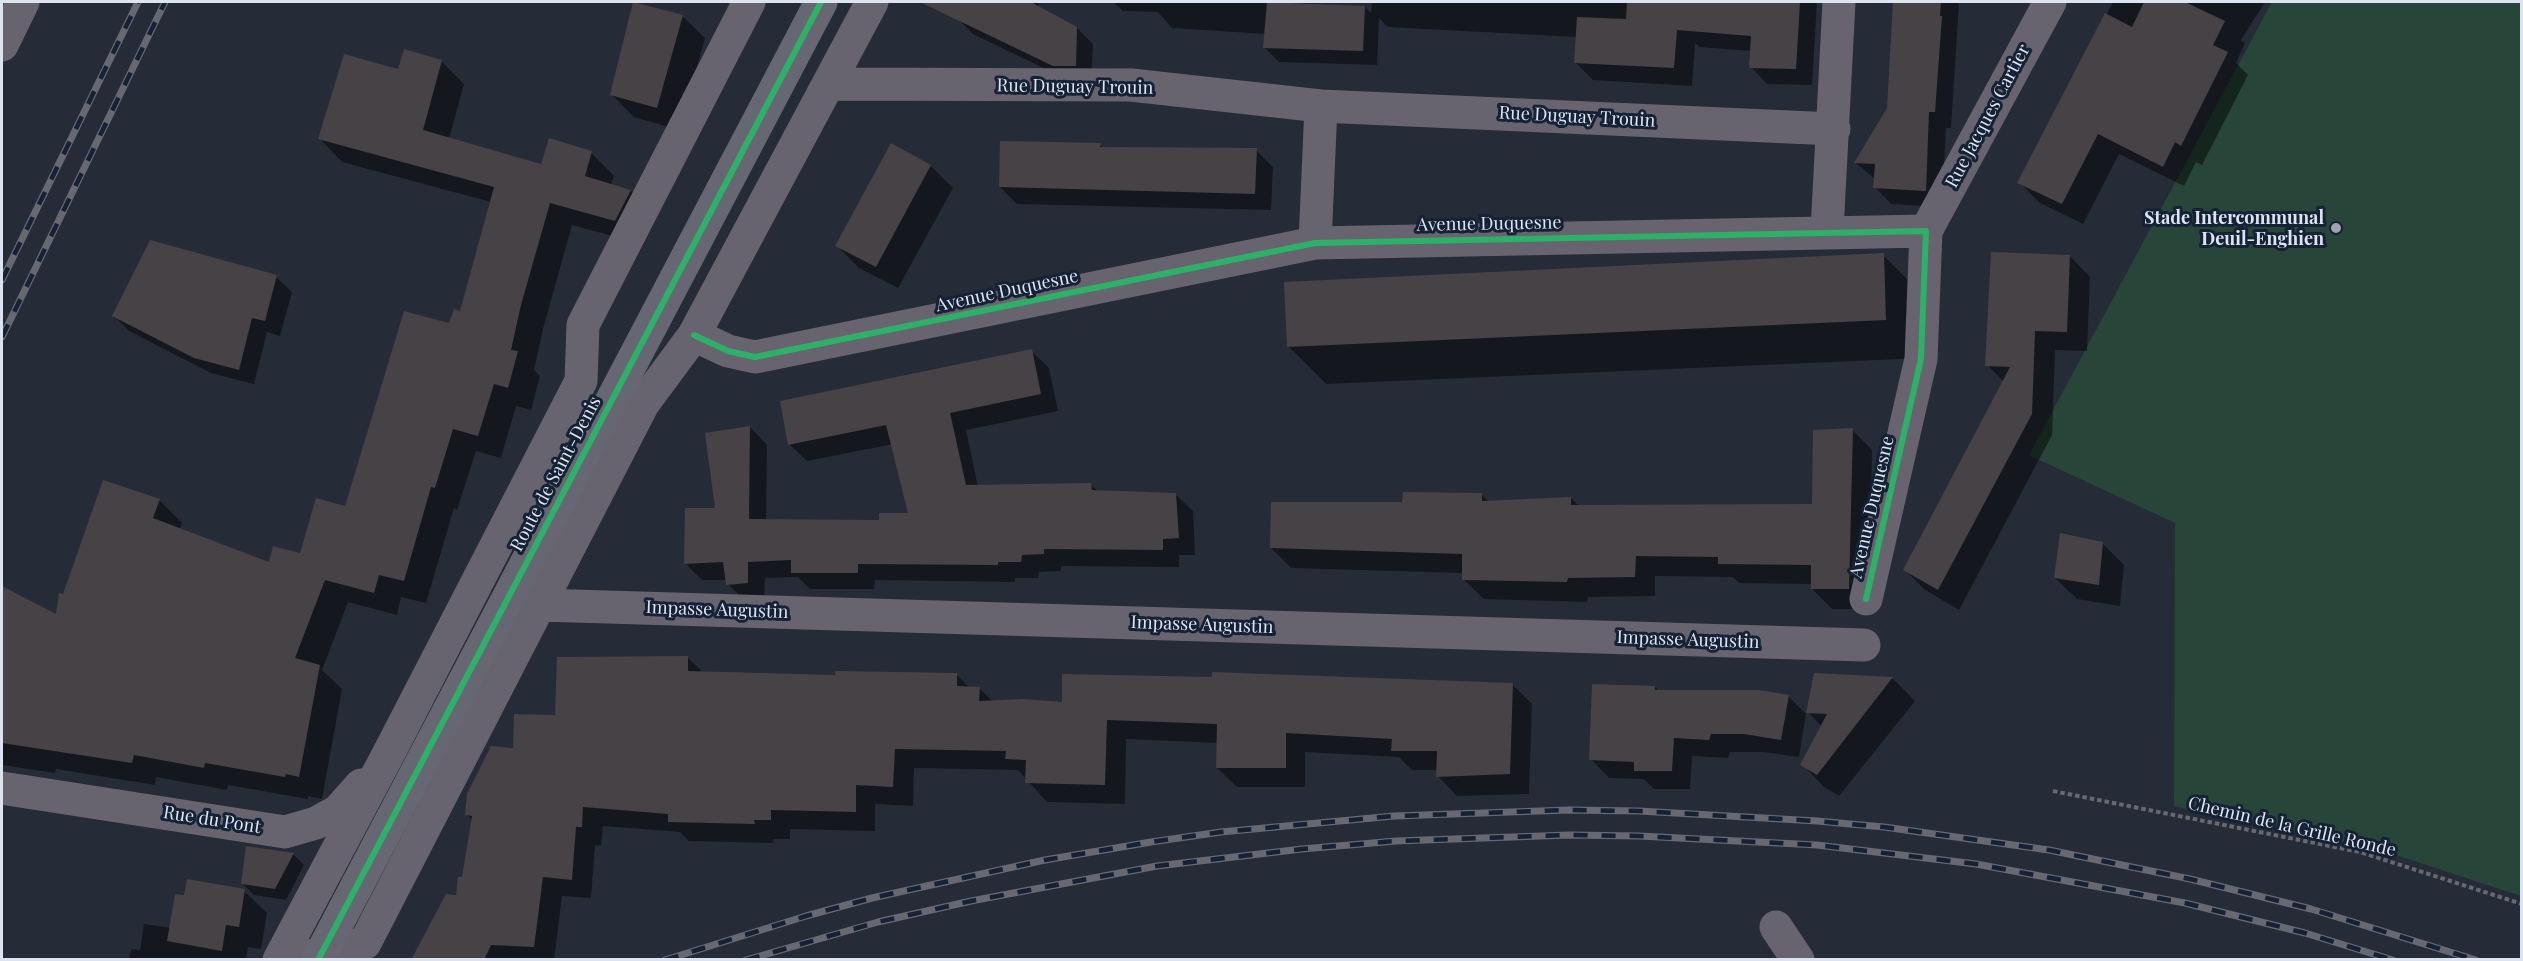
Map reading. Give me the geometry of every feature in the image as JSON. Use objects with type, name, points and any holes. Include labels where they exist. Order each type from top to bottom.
[{"type":"main road","name":"Route de Saint-Denis","points":[[318,960],[821,2]]},
{"type":"street","points":[[2,45],[23,2]]},
{"type":"street","name":"Route de Saint-Denis","points":[[279,960],[581,381],[583,325],[749,2]]},
{"type":"street","points":[[292,960],[365,943],[643,404],[694,335],[872,2]]},
{"type":"street","points":[[1827,231],[1839,2]]},
{"type":"street","name":"Rue Jacques Cartier","points":[[1926,231],[2050,2]]},
{"type":"street","name":"Rue Duguay Trouin","points":[[829,84],[1131,85],[1321,106],[1834,129]]},
{"type":"street","points":[[1315,243],[1321,106]]},
{"type":"street","name":"Avenue Duquesne","points":[[694,335],[728,351],[755,357],[1315,243],[1827,231],[1926,231],[1921,359],[1866,599]]},
{"type":"street","name":"Impasse Augustin","points":[[541,605],[1864,645]]},
{"type":"street","name":"Rue du Pont","points":[[2,788],[285,832],[316,823],[338,812],[391,749]]},
{"type":"street","points":[[1776,927],[1798,960]]},
{"type":"green space","name":"Stade Intercommunal Deuil-Enghien","points":[[2272,2],[2521,2],[2521,896],[2390,853],[2174,806],[2175,523],[2029,455]]},
{"type":"building","points":[[633,2],[683,15],[657,108],[610,95]]},
{"type":"building","points":[[920,2],[1031,2],[1077,27],[1076,66],[1053,66]]},
{"type":"building","points":[[1267,2],[1365,6],[1363,51],[1263,48]]},
{"type":"building","points":[[1627,2],[1800,2],[1796,69],[1749,68],[1751,36],[1677,30],[1674,68],[1574,63],[1577,17],[1626,19]]},
{"type":"building","points":[[1893,2],[1941,2],[1935,112],[1929,112],[1926,191],[1873,188],[1875,164],[1854,163],[1887,108]]},
{"type":"building","points":[[2144,2],[2185,2],[2225,21],[2213,45],[2228,52],[2181,146],[2175,142],[2163,167],[2098,134],[2062,204],[2017,183],[2105,13],[2132,27]]},
{"type":"building","points":[[404,49],[442,60],[423,130],[541,164],[549,138],[592,151],[585,176],[631,190],[615,221],[550,203],[521,305],[511,350],[518,351],[508,388],[494,384],[478,436],[453,429],[435,488],[431,487],[404,581],[379,575],[374,593],[325,580],[295,658],[320,665],[299,777],[286,774],[285,777],[205,763],[204,768],[134,755],[132,763],[2,743],[2,586],[56,614],[59,593],[63,594],[103,480],[160,499],[153,518],[269,562],[273,546],[300,553],[316,498],[345,506],[404,311],[449,323],[454,309],[460,311],[494,187],[318,139],[344,54],[398,69]]},
{"type":"building","points":[[1000,141],[1101,143],[1100,147],[1257,148],[1255,194],[999,187]]},
{"type":"building","points":[[891,143],[931,165],[876,267],[835,246]]},
{"type":"building","points":[[150,240],[277,275],[265,321],[252,318],[239,370],[194,358],[112,316]]},
{"type":"building","points":[[1991,252],[2070,255],[2067,332],[2035,331],[2032,414],[1938,590],[1903,570],[2010,367],[1985,366]]},
{"type":"building","points":[[1884,253],[1886,320],[1287,347],[1284,282]]},
{"type":"building","points":[[1032,349],[1041,394],[950,413],[966,485],[1091,483],[1092,490],[1176,493],[1179,538],[1163,539],[1163,550],[1044,549],[1044,554],[1022,555],[1021,562],[998,562],[998,565],[858,564],[858,573],[791,573],[791,560],[748,562],[748,583],[726,585],[723,562],[684,564],[685,508],[715,508],[705,433],[750,426],[749,519],[879,520],[879,513],[908,513],[886,425],[788,445],[780,401]]},
{"type":"building","points":[[1853,428],[1849,589],[1811,589],[1811,565],[1718,564],[1718,557],[1636,556],[1635,577],[1568,578],[1567,582],[1462,580],[1462,554],[1270,548],[1271,502],[1402,502],[1403,492],[1482,493],[1482,501],[1571,497],[1571,505],[1812,504],[1813,430]]},
{"type":"building","points":[[2060,533],[2103,542],[2099,585],[2054,578]]},
{"type":"building","points":[[688,656],[688,671],[835,675],[835,671],[957,673],[957,686],[980,687],[979,701],[1023,699],[1062,702],[1062,674],[1212,677],[1212,672],[1513,683],[1510,774],[1436,777],[1437,751],[1391,751],[1392,739],[1286,733],[1286,768],[1216,768],[1217,724],[1107,720],[1105,785],[1025,783],[1026,760],[1005,759],[1006,751],[895,749],[893,787],[856,785],[856,812],[771,810],[771,820],[754,820],[755,824],[668,822],[668,814],[583,807],[582,827],[576,827],[572,880],[543,877],[534,947],[491,945],[484,960],[411,960],[446,894],[456,895],[458,877],[462,877],[472,816],[465,815],[467,794],[491,746],[513,748],[514,714],[555,715],[557,657]]},
{"type":"building","points":[[1814,673],[1893,677],[1817,775],[1800,765],[1827,714],[1806,713]]},
{"type":"building","points":[[1592,684],[1655,686],[1655,690],[1759,690],[1789,695],[1781,740],[1744,734],[1711,734],[1709,740],[1674,738],[1672,771],[1634,771],[1634,762],[1589,760]]},
{"type":"building","points":[[246,846],[294,853],[275,889],[241,884]]},
{"type":"building","points":[[187,879],[245,889],[239,927],[226,925],[222,951],[167,941],[175,894],[184,895]]},
{"type":"railway","points":[[2,280],[138,2]]},
{"type":"railway","points":[[2,337],[165,2]]},
{"type":"railway","points":[[665,960],[872,898],[1045,860],[1151,842],[1221,832],[1394,816],[1569,810],[1639,811],[1817,821],[1884,827],[2049,850],[2190,879],[2311,909],[2476,960]]},
{"type":"railway","points":[[746,960],[878,922],[971,901],[1157,866],[1302,849],[1396,841],[1570,835],[1817,845],[1976,864],[2185,903],[2305,933],[2393,960]]},
{"type":"cycle path","points":[[318,960],[821,2]]},
{"type":"cycle path","points":[[694,335],[728,351],[755,357],[1315,243],[1926,231],[1921,359],[1866,599]]},
{"type":"place","name":"Stade Intercommunal Deuil-Enghien","points":[[2336,228]]}]
